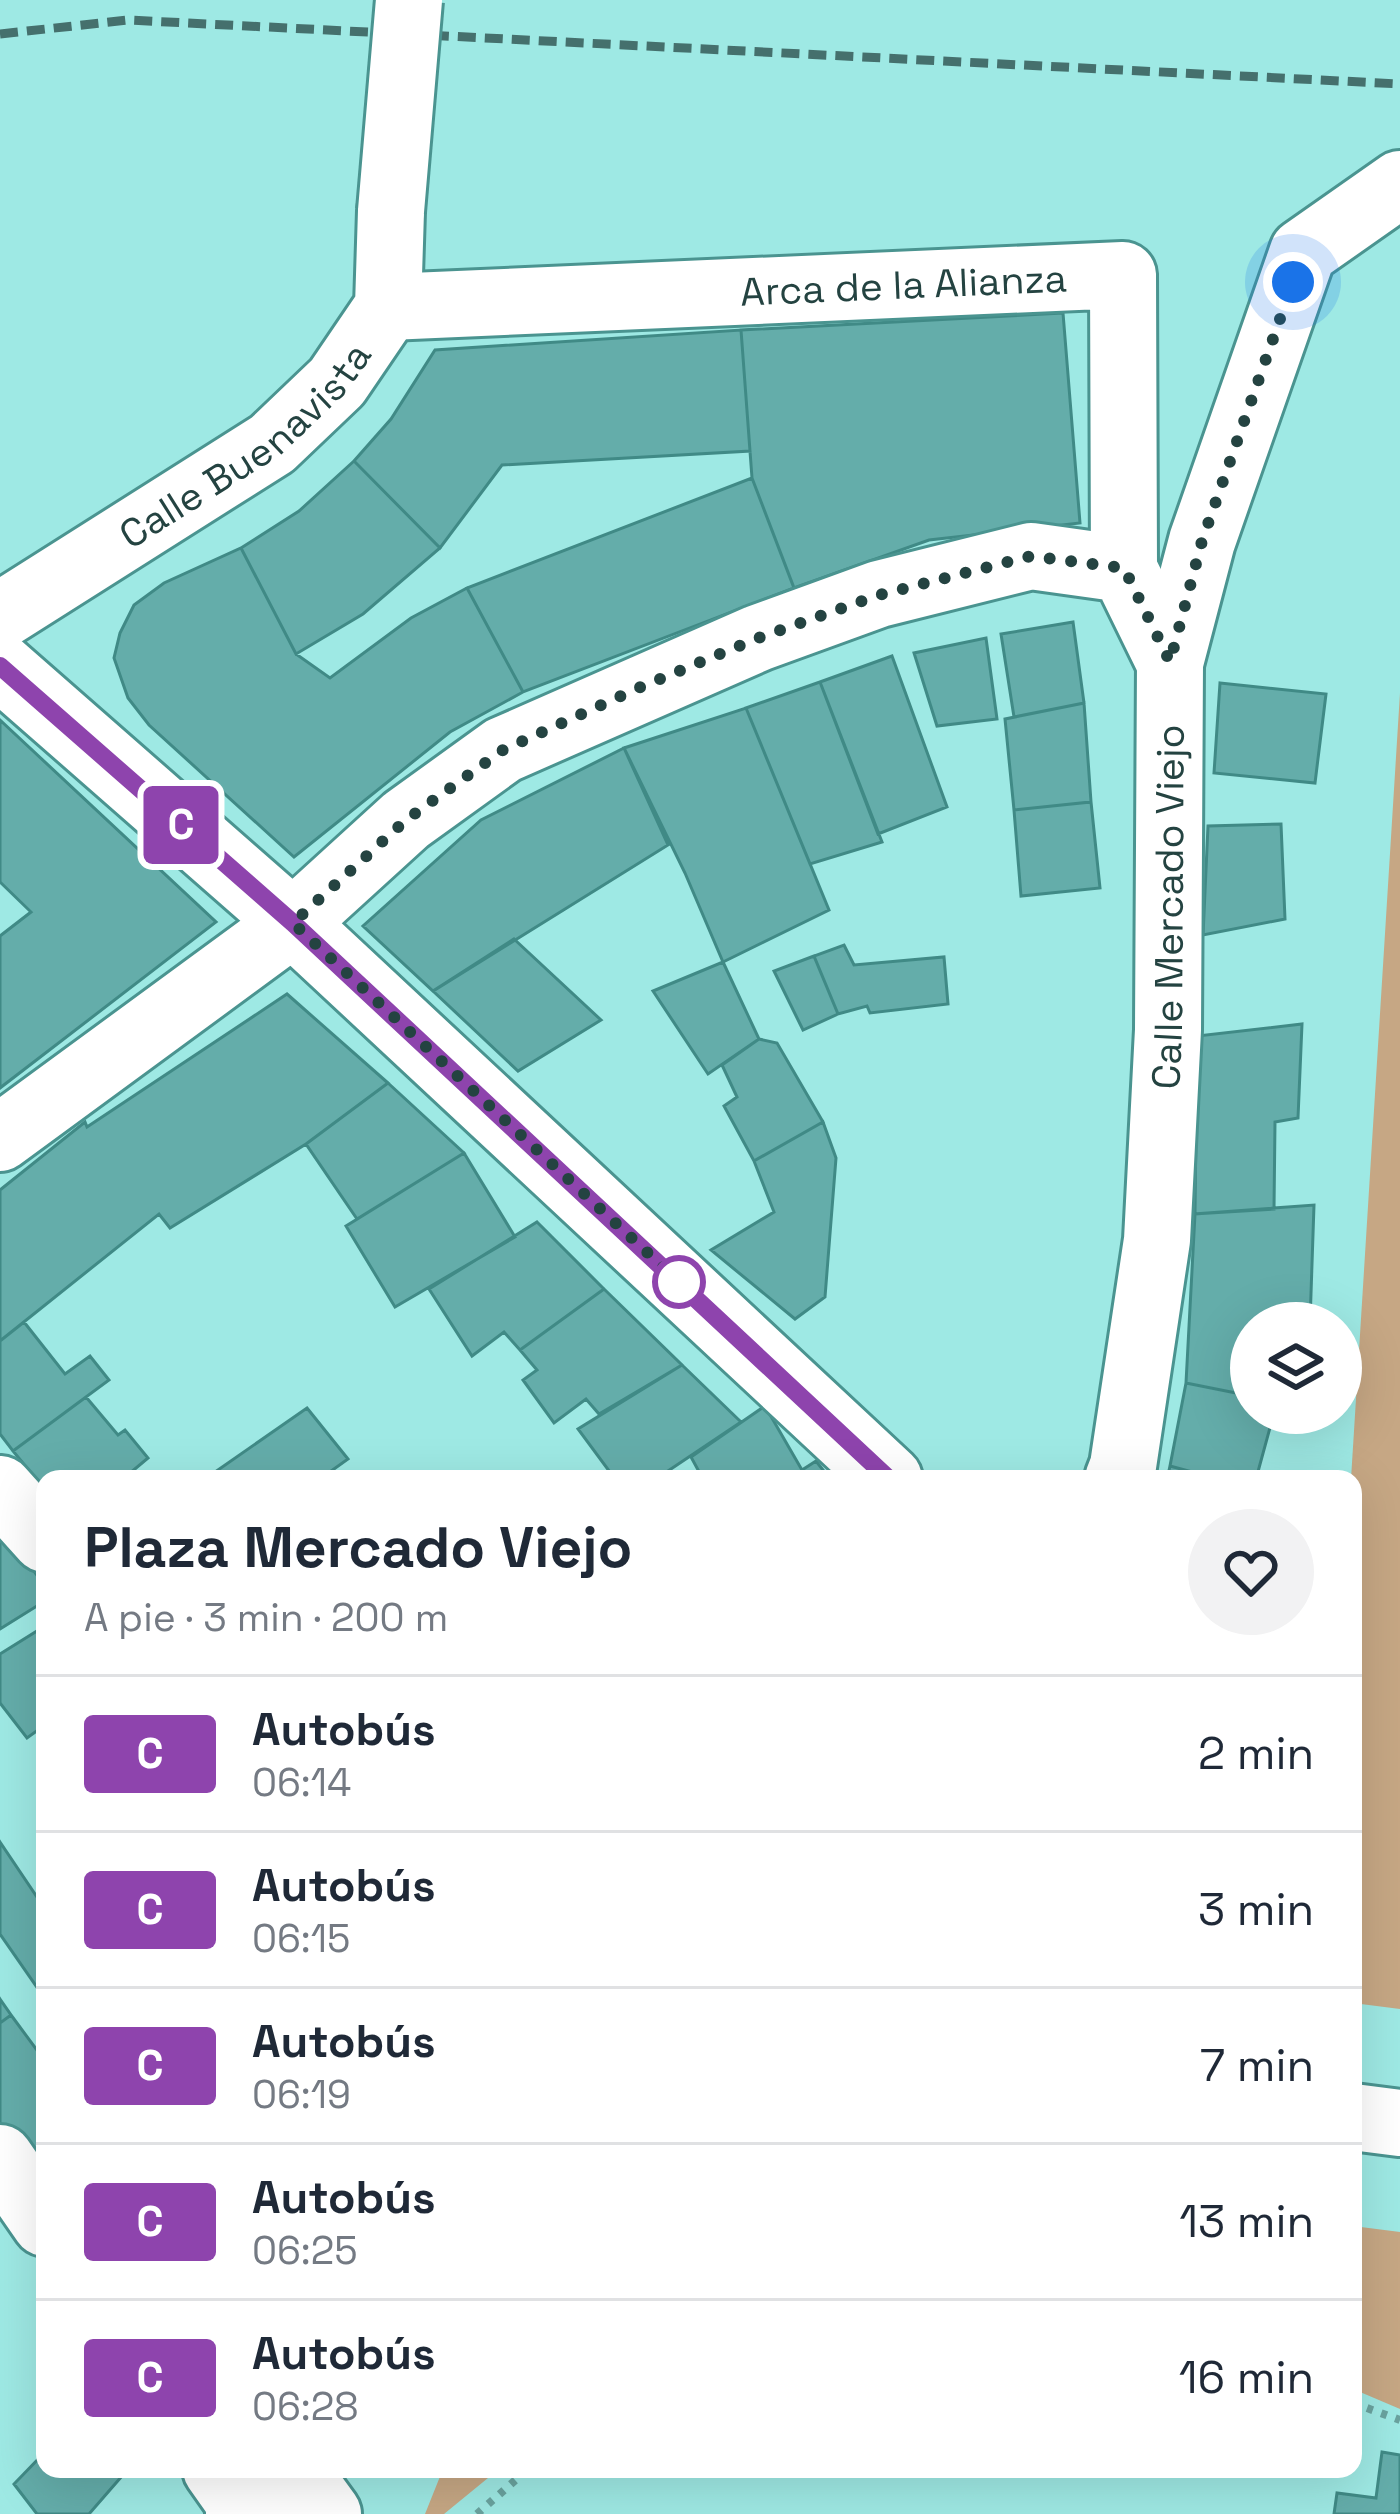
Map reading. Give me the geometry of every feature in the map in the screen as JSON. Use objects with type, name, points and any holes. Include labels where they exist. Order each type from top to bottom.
[{"type":"street","name":"Calle Buenavista","points":[[0,616],[272,444],[337,382],[388,307],[409,0]]},
{"type":"street","name":"Calle Mercado Viejo","points":[[1121,1470],[1157,1240],[1168,1030],[1170,662],[1202,541],[1303,252],[1400,184]]},
{"type":"street","name":"Arca de la Alianza","points":[[388,307],[1124,275],[1124,568]]},
{"type":"street","points":[[0,1138],[293,923],[406,820],[503,750],[656,681],[879,595],[1031,556],[1124,568],[1170,662]]},
{"type":"street","points":[[0,666],[293,923],[879,1470]]},
{"type":"street","points":[[0,1489],[36,1529]]},
{"type":"street","points":[[1362,2118],[1400,2123]]},
{"type":"street","points":[[0,2158],[36,2210]]},
{"type":"street","points":[[233,2498],[277,2478]]},
{"type":"street","points":[[303,2478],[328,2514]]},
{"type":"path","points":[[1362,2406],[1400,2420]]},
{"type":"path","points":[[477,2514],[517,2478]]},
{"type":"shaded area","points":[[1400,693],[1400,2009],[1362,2004],[1362,1470],[1352,1470],[1354,1434],[1362,1434],[1362,1303]]},
{"type":"shaded area","points":[[1362,2227],[1400,2232],[1400,2409],[1362,2393]]},
{"type":"shaded area","points":[[439,2478],[488,2478],[444,2514],[425,2514]]},
{"type":"building","points":[[1063,313],[1080,523],[929,540],[794,588],[752,478],[741,330]]},
{"type":"building","points":[[741,330],[750,451],[502,465],[440,548],[354,461],[391,419],[435,350]]},
{"type":"building","points":[[354,461],[440,548],[363,614],[296,654],[241,548],[299,511]]},
{"type":"building","points":[[752,478],[794,588],[523,692],[467,588]]},
{"type":"building","points":[[241,548],[296,654],[330,678],[411,618],[467,588],[523,692],[450,732],[294,857],[149,725],[128,698],[114,658],[134,605],[164,583]]},
{"type":"building","points":[[1073,622],[1084,703],[1014,717],[1001,634]]},
{"type":"building","points":[[986,638],[997,719],[937,726],[914,653]]},
{"type":"building","points":[[892,656],[947,807],[878,834],[820,682]]},
{"type":"building","points":[[820,682],[882,842],[810,864],[746,708]]},
{"type":"building","points":[[1220,683],[1326,694],[1315,783],[1214,773]]},
{"type":"building","points":[[1084,703],[1091,802],[1014,810],[1005,719]]},
{"type":"building","points":[[746,708],[829,910],[723,962],[624,748]]},
{"type":"building","points":[[0,720],[216,922],[0,1088],[0,936],[31,912],[0,882]]},
{"type":"building","points":[[624,748],[668,845],[433,991],[363,926],[481,820]]},
{"type":"building","points":[[1091,802],[1100,888],[1021,896],[1014,810]]},
{"type":"building","points":[[1281,824],[1285,919],[1203,935],[1208,826]]},
{"type":"building","points":[[514,939],[601,1020],[518,1071],[433,991]]},
{"type":"building","points":[[844,945],[854,965],[944,957],[948,1004],[870,1013],[867,1006],[838,1014],[814,956]]},
{"type":"building","points":[[814,956],[838,1014],[803,1030],[774,971]]},
{"type":"building","points":[[723,962],[759,1039],[708,1074],[653,991]]},
{"type":"building","points":[[287,994],[388,1083],[306,1144],[170,1228],[159,1214],[0,1341],[0,1190],[85,1122],[87,1127]]},
{"type":"building","points":[[1302,1024],[1298,1118],[1275,1122],[1274,1209],[1195,1214],[1197,1036]]},
{"type":"building","points":[[759,1039],[777,1043],[823,1122],[754,1161],[724,1106],[737,1097],[722,1065]]},
{"type":"building","points":[[388,1083],[464,1153],[357,1219],[306,1144]]},
{"type":"building","points":[[823,1122],[836,1158],[825,1297],[795,1319],[711,1250],[774,1212],[754,1161]]},
{"type":"building","points":[[464,1153],[515,1237],[395,1307],[346,1226]]},
{"type":"building","points":[[1314,1205],[1311,1302],[1230,1302],[1230,1392],[1186,1383],[1195,1214]]},
{"type":"building","points":[[537,1222],[604,1289],[520,1350],[504,1332],[472,1356],[429,1289]]},
{"type":"building","points":[[604,1289],[682,1365],[599,1414],[586,1399],[554,1423],[523,1380],[537,1370],[520,1350]]},
{"type":"building","points":[[24,1322],[65,1374],[90,1356],[109,1380],[13,1451],[0,1434],[0,1341]]},
{"type":"building","points":[[682,1365],[741,1422],[669,1470],[608,1470],[578,1429]]},
{"type":"building","points":[[1186,1383],[1230,1392],[1230,1434],[1268,1434],[1258,1470],[1170,1466]]},
{"type":"building","points":[[86,1397],[118,1435],[125,1430],[148,1458],[134,1470],[36,1470],[36,1479],[13,1451]]},
{"type":"building","points":[[765,1406],[802,1470],[698,1470],[691,1457]]},
{"type":"building","points":[[307,1408],[348,1459],[333,1470],[218,1470]]},
{"type":"building","points":[[816,1461],[823,1470],[802,1470]]},
{"type":"building","points":[[0,1525],[36,1574],[36,1607],[0,1629]]},
{"type":"building","points":[[36,1632],[36,1732],[27,1738],[0,1703],[0,1654]]},
{"type":"building","points":[[0,1842],[36,1896],[36,1986],[0,1934]]},
{"type":"building","points":[[0,1999],[11,2015],[0,2023]]},
{"type":"building","points":[[11,2015],[36,2049],[36,2172],[0,2125],[0,2023]]},
{"type":"building","points":[[1382,2452],[1400,2455],[1400,2514],[1334,2514],[1337,2493],[1376,2498]]},
{"type":"building","points":[[36,2461],[36,2478],[120,2478],[89,2514],[37,2514],[14,2484]]},
{"type":"railway","points":[[0,34],[128,20],[1400,84]]},
{"type":"bus line","name":"C","points":[[0,666],[293,923],[881,1470]]},
{"type":"route","points":[[679,1282],[293,923],[406,820],[503,750],[758,638],[879,595],[1031,556],[1124,568],[1170,662],[1202,541],[1293,282]]}]
